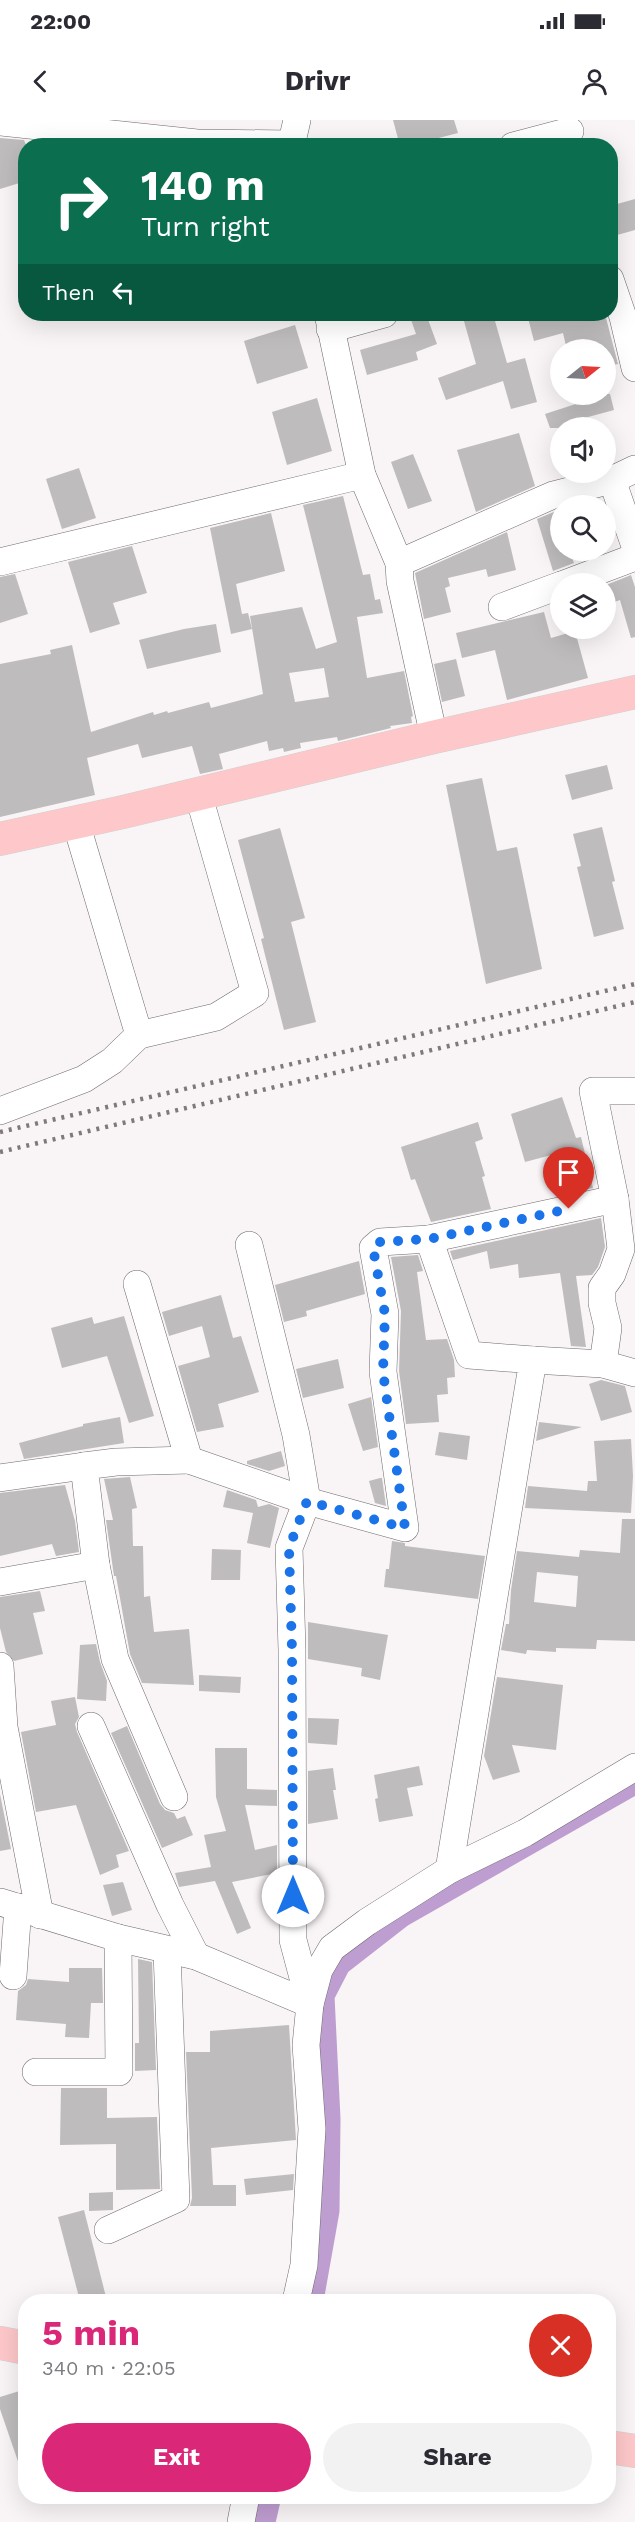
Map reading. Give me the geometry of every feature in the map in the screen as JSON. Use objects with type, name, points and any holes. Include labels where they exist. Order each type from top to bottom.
[{"type":"main road","points":[[0,839],[434,736],[635,692]]},
{"type":"main road","points":[[0,2343],[18,2346]]},
{"type":"main road","points":[[616,2448],[635,2451]]},
{"type":"street","points":[[0,122],[149,138]]},
{"type":"street","points":[[546,138],[570,132]]},
{"type":"street","points":[[277,138],[293,137]]},
{"type":"street","points":[[618,302],[635,368]]},
{"type":"street","points":[[329,322],[362,475],[399,563],[400,581],[434,736]]},
{"type":"street","points":[[399,563],[553,495],[623,474],[635,546]]},
{"type":"street","points":[[0,562],[362,475]]},
{"type":"street","points":[[592,573],[635,557]]},
{"type":"street","points":[[502,607],[550,589]]},
{"type":"street","points":[[0,1111],[84,1079],[112,1061],[139,1035],[216,1017],[255,993],[198,793]]},
{"type":"street","points":[[76,822],[139,1035]]},
{"type":"street","points":[[603,1364],[608,1328],[602,1303],[602,1288],[612,1274],[621,1249],[615,1199],[593,1091],[635,1091]]},
{"type":"street","points":[[0,1478],[116,1462],[189,1460],[307,1501],[405,1528],[383,1372],[385,1314],[373,1248],[380,1242],[429,1239],[615,1199]]},
{"type":"street","points":[[429,1239],[469,1355],[603,1364],[635,1373]]},
{"type":"street","points":[[249,1245],[296,1435],[307,1501],[289,1548],[292,1650],[293,1940],[310,2004]]},
{"type":"street","points":[[136,1284],[189,1460]]},
{"type":"street","points":[[449,1870],[533,1360]]},
{"type":"street","points":[[84,1466],[96,1565],[115,1659],[174,1797]]},
{"type":"street","points":[[0,1582],[96,1565]]},
{"type":"street","points":[[0,1666],[19,1908],[13,1976]]},
{"type":"street","points":[[91,1726],[170,1905],[196,1956]]},
{"type":"street","points":[[298,2294],[304,2265],[312,2130],[306,2045],[310,2004],[319,1970],[332,1948],[367,1922],[449,1870],[525,1833],[635,1767]]},
{"type":"street","points":[[19,1908],[118,1938],[196,1956],[310,2004]]},
{"type":"street","points":[[36,2072],[119,2072],[118,1938]]},
{"type":"street","points":[[108,2230],[176,2199],[167,1951]]},
{"type":"street","points":[[241,2522],[244,2504]]},
{"type":"building","points":[[393,120],[454,120],[458,133],[439,138],[398,138]]},
{"type":"building","points":[[0,138],[18,140],[18,183],[0,189]]},
{"type":"building","points":[[635,199],[635,230],[618,235],[618,204]]},
{"type":"building","points":[[411,321],[429,321],[437,344],[416,352],[418,360],[367,375],[360,350],[416,334]]},
{"type":"building","points":[[464,321],[495,321],[507,363],[525,358],[537,402],[511,409],[503,381],[446,400],[438,378],[476,364]]},
{"type":"building","points":[[529,321],[607,321],[612,339],[564,339],[563,333],[534,341]]},
{"type":"building","points":[[295,325],[308,368],[257,384],[244,341]]},
{"type":"building","points":[[317,398],[332,451],[287,465],[272,412]]},
{"type":"building","points":[[573,405],[613,405],[614,410],[588,417],[550,417],[550,428],[545,414]]},
{"type":"building","points":[[519,433],[535,486],[476,512],[457,450]]},
{"type":"building","points":[[413,454],[432,501],[408,509],[391,462]]},
{"type":"building","points":[[79,468],[96,518],[62,529],[46,479]]},
{"type":"building","points":[[343,496],[363,575],[370,574],[375,600],[380,599],[383,613],[357,617],[367,678],[404,671],[413,716],[411,717],[412,723],[390,726],[391,728],[338,741],[337,737],[300,743],[301,748],[284,752],[283,748],[269,751],[267,741],[219,754],[223,769],[200,774],[192,746],[142,758],[138,744],[87,758],[95,795],[0,817],[0,664],[51,654],[50,650],[72,645],[91,732],[153,712],[154,715],[167,711],[168,713],[209,702],[211,708],[263,694],[250,616],[302,607],[316,649],[337,642],[303,505]],"holes":[[[324,668],[329,697],[295,702],[289,673]]]},
{"type":"building","points":[[271,513],[285,571],[236,584],[242,614],[248,613],[252,629],[231,634],[210,528]]},
{"type":"building","points":[[550,514],[550,561],[573,561],[574,563],[553,571],[537,519]]},
{"type":"building","points":[[507,532],[516,570],[488,577],[486,569],[448,578],[450,586],[445,588],[451,612],[424,619],[415,573]]},
{"type":"building","points":[[132,546],[147,593],[113,603],[120,624],[90,633],[68,562]]},
{"type":"building","points":[[15,574],[28,614],[0,623],[0,577]]},
{"type":"building","points":[[631,575],[635,587],[635,637],[631,638],[620,600],[616,601],[616,581]]},
{"type":"building","points":[[544,612],[550,639],[577,639],[588,678],[507,700],[495,650],[462,658],[456,633]]},
{"type":"building","points":[[216,624],[221,652],[147,669],[139,640]]},
{"type":"building","points":[[456,659],[465,696],[442,702],[434,664]]},
{"type":"building","points":[[607,765],[613,789],[572,800],[565,775]]},
{"type":"building","points":[[482,778],[497,851],[517,847],[542,969],[486,984],[446,785]]},
{"type":"building","points":[[602,827],[615,881],[612,882],[624,929],[594,937],[577,867],[581,866],[573,834]]},
{"type":"building","points":[[280,828],[305,918],[291,922],[316,1022],[284,1030],[261,939],[264,938],[238,840]]},
{"type":"building","points":[[562,1097],[576,1138],[581,1137],[593,1188],[565,1194],[555,1154],[525,1162],[511,1114]]},
{"type":"building","points":[[478,1122],[483,1139],[475,1142],[485,1176],[482,1177],[491,1209],[431,1222],[415,1179],[411,1180],[401,1147]]},
{"type":"building","points":[[601,1218],[605,1247],[598,1267],[592,1275],[576,1276],[586,1347],[571,1346],[560,1273],[519,1278],[518,1264],[490,1269],[487,1251],[453,1260],[450,1251]]},
{"type":"building","points":[[418,1255],[423,1271],[417,1272],[426,1340],[447,1339],[454,1360],[455,1377],[447,1378],[448,1394],[437,1395],[439,1422],[406,1424],[399,1371],[401,1311],[391,1257]]},
{"type":"building","points":[[359,1261],[365,1294],[306,1311],[307,1316],[284,1322],[275,1285]]},
{"type":"building","points":[[221,1295],[233,1338],[241,1336],[259,1392],[218,1404],[224,1427],[197,1432],[178,1366],[210,1357],[202,1326],[169,1336],[162,1312]]},
{"type":"building","points":[[124,1316],[154,1416],[129,1423],[107,1356],[62,1368],[51,1328],[92,1317],[94,1324]]},
{"type":"building","points":[[338,1359],[344,1388],[303,1398],[296,1369]]},
{"type":"building","points":[[601,1380],[625,1386],[632,1412],[601,1421],[589,1384]]},
{"type":"building","points":[[371,1397],[378,1447],[363,1451],[348,1404]]},
{"type":"building","points":[[120,1417],[124,1443],[24,1459],[19,1443],[83,1426],[83,1424]]},
{"type":"building","points":[[539,1422],[582,1427],[536,1441]]},
{"type":"building","points":[[439,1432],[470,1436],[467,1460],[435,1455]]},
{"type":"building","points":[[631,1439],[633,1476],[631,1513],[525,1508],[528,1486],[587,1491],[588,1481],[597,1481],[594,1441]]},
{"type":"building","points":[[281,1451],[285,1466],[269,1471],[247,1464],[247,1461]]},
{"type":"building","points":[[130,1477],[137,1508],[132,1509],[133,1546],[143,1546],[144,1597],[150,1596],[154,1632],[189,1629],[194,1685],[142,1683],[130,1654],[116,1576],[114,1576],[106,1520],[113,1520],[104,1479]]},
{"type":"building","points":[[382,1478],[386,1506],[375,1503],[369,1481]]},
{"type":"building","points":[[65,1485],[75,1521],[79,1552],[56,1556],[52,1544],[0,1556],[0,1493]]},
{"type":"building","points":[[227,1490],[256,1500],[258,1507],[269,1504],[279,1508],[270,1548],[247,1543],[253,1513],[223,1507]]},
{"type":"building","points":[[622,1519],[635,1519],[635,1641],[597,1640],[596,1649],[556,1648],[556,1652],[527,1650],[526,1654],[501,1650],[506,1624],[509,1624],[517,1551],[579,1557],[580,1550],[620,1553]],"holes":[[[537,1572],[578,1576],[576,1607],[534,1602]]]},
{"type":"building","points":[[392,1541],[405,1543],[405,1546],[485,1556],[478,1599],[384,1587],[386,1569],[389,1569]]},
{"type":"building","points":[[212,1549],[241,1550],[240,1580],[211,1580]]},
{"type":"building","points":[[40,1591],[45,1611],[33,1613],[43,1654],[14,1661],[6,1652],[0,1628],[0,1597]]},
{"type":"building","points":[[308,1622],[388,1635],[380,1680],[361,1676],[362,1668],[308,1659]]},
{"type":"building","points":[[96,1644],[107,1681],[106,1701],[77,1699],[80,1645]]},
{"type":"building","points":[[199,1675],[241,1677],[240,1693],[199,1691]]},
{"type":"building","points":[[497,1677],[563,1685],[556,1750],[512,1745],[520,1772],[493,1780],[484,1756]]},
{"type":"building","points":[[75,1697],[79,1717],[75,1724],[77,1732],[129,1851],[116,1855],[119,1867],[100,1875],[76,1805],[36,1812],[21,1732],[56,1725],[51,1701]]},
{"type":"building","points":[[308,1718],[339,1719],[337,1745],[308,1743]]},
{"type":"building","points":[[127,1726],[160,1804],[165,1810],[174,1813],[177,1819],[185,1816],[193,1835],[162,1848],[111,1733]]},
{"type":"building","points":[[215,1748],[247,1748],[247,1789],[277,1790],[277,1806],[245,1805],[255,1850],[277,1845],[277,1873],[232,1882],[251,1928],[237,1934],[215,1881],[179,1887],[175,1873],[211,1867],[204,1835],[226,1831],[216,1797]]},
{"type":"building","points":[[419,1766],[423,1785],[407,1788],[413,1816],[379,1822],[374,1775]]},
{"type":"building","points":[[333,1768],[336,1790],[333,1790],[338,1819],[308,1824],[308,1771]]},
{"type":"building","points":[[0,1794],[11,1849],[0,1851]]},
{"type":"building","points":[[123,1882],[132,1910],[112,1916],[103,1885]]},
{"type":"building","points":[[138,1959],[152,1962],[156,2070],[135,2071],[135,2043],[139,2043]]},
{"type":"building","points":[[69,1968],[102,1968],[103,2003],[91,2003],[89,2038],[65,2037],[66,2024],[16,2020],[18,1991],[26,1985],[28,1979],[69,1982]]},
{"type":"building","points":[[289,2025],[296,2140],[211,2148],[213,2185],[236,2185],[236,2206],[190,2206],[192,2198],[186,2052],[210,2052],[210,2031]]},
{"type":"building","points":[[61,2088],[107,2088],[107,2118],[157,2117],[160,2189],[116,2190],[116,2144],[60,2145]]},
{"type":"building","points":[[294,2174],[293,2190],[246,2195],[244,2179]]},
{"type":"building","points":[[113,2192],[113,2210],[89,2211],[89,2193]]},
{"type":"building","points":[[84,2210],[105,2294],[78,2294],[58,2217]]},
{"type":"building","points":[[18,2391],[18,2461],[0,2409],[0,2397]]},
{"type":"waterway","points":[[314,2294],[329,2211],[330,2119],[324,1996],[340,1965],[403,1916],[635,1784]]},
{"type":"waterway","points":[[265,2522],[269,2504]]},
{"type":"railway","points":[[0,1132],[635,984]]},
{"type":"railway","points":[[0,1152],[635,1002]]},
{"type":"route","points":[[293,1896],[292,1650],[289,1548],[307,1501],[351,1515],[405,1528],[383,1372],[385,1314],[373,1248],[380,1242],[429,1239],[569,1209]]}]
